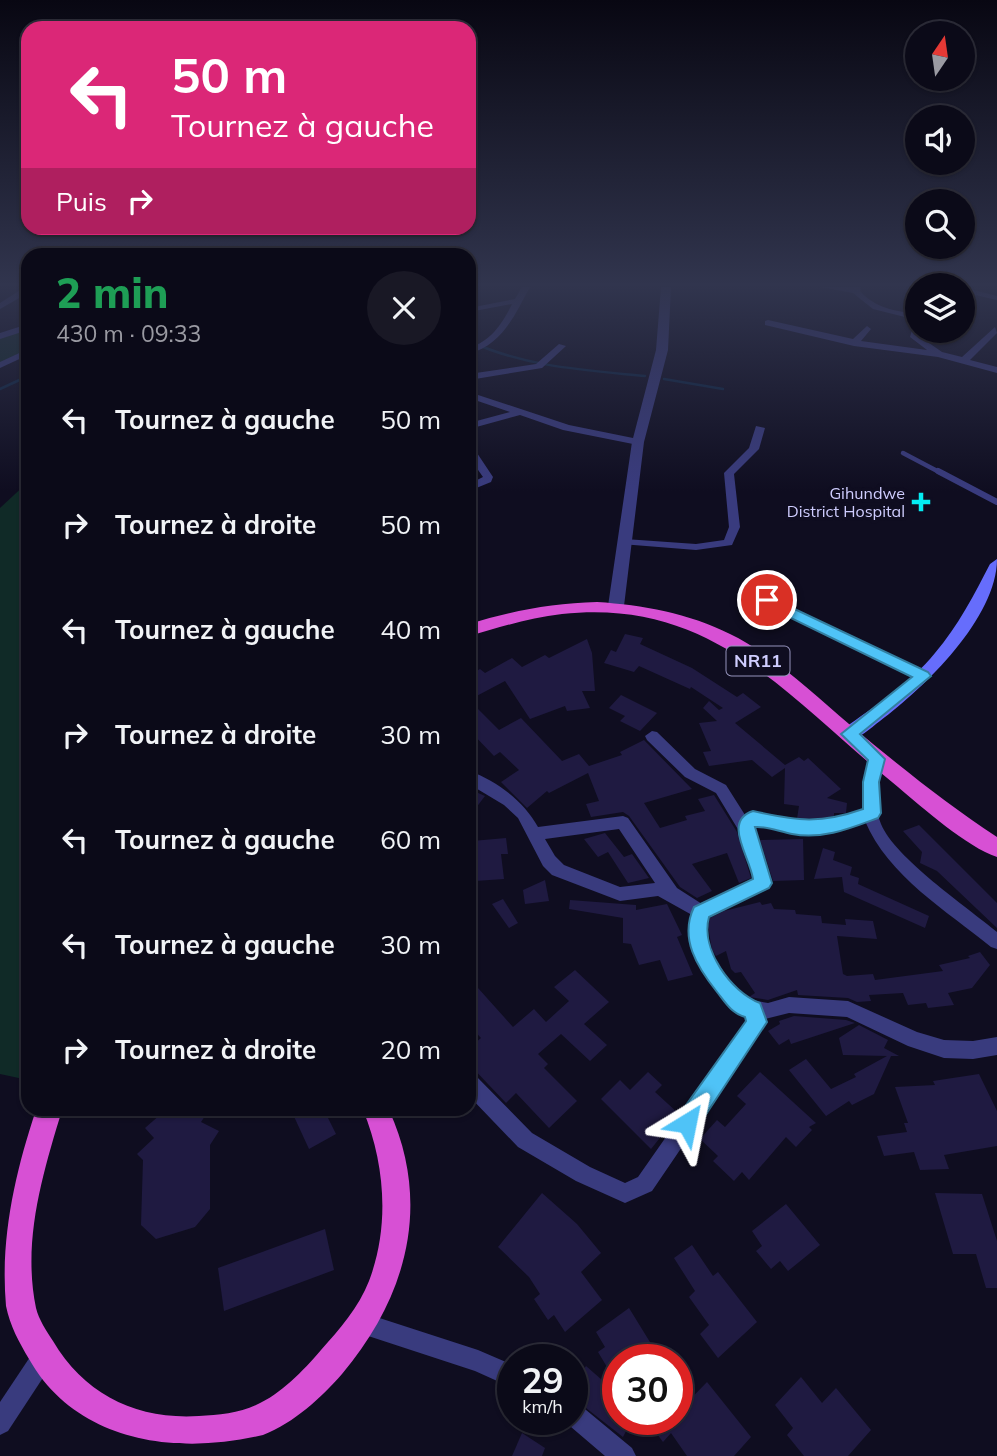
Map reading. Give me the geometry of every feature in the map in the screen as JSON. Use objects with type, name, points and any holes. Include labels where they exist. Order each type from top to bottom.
[{"type":"highway","name":"NR11","points":[[476,628],[520,614],[564,608],[616,607],[668,618],[724,638],[803,695],[938,808],[997,848]]},
{"type":"highway","points":[[47,1116],[27,1179],[19,1235],[20,1291],[25,1323],[54,1375],[93,1409],[139,1428],[197,1433],[220,1431],[263,1419],[303,1393],[345,1347],[361,1323],[383,1281],[393,1229],[397,1186],[391,1148],[378,1116]]},
{"type":"main road","points":[[849,734],[923,676],[948,646],[981,597],[997,564]]},
{"type":"street","points":[[0,365],[21,355]]},
{"type":"street","points":[[476,376],[539,366],[552,355]]},
{"type":"street","points":[[616,607],[629,491],[638,442],[661,355]]},
{"type":"street","points":[[942,355],[997,370]]},
{"type":"street","points":[[963,361],[971,355]]},
{"type":"street","points":[[476,370],[488,374]]},
{"type":"street","points":[[476,398],[567,428],[638,442]]},
{"type":"street","points":[[476,424],[518,413]]},
{"type":"street","points":[[625,542],[696,547],[728,543],[732,539],[734,528],[729,473],[754,449],[760,428]]},
{"type":"street","points":[[476,459],[488,477],[476,485]]},
{"type":"street","points":[[767,600],[923,676]]},
{"type":"street","points":[[652,736],[690,772],[721,789],[746,830],[760,869],[763,883],[736,893],[701,912],[697,926],[702,953],[727,992],[741,1006],[768,1011],[789,1005],[838,1007],[848,1009],[914,1040],[944,1049],[973,1050],[997,1046]]},
{"type":"street","points":[[877,759],[871,782],[872,821],[879,834],[897,857],[997,942]]},
{"type":"street","points":[[476,781],[509,801],[523,814],[549,861],[558,870],[620,894],[658,889],[671,893],[701,912]]},
{"type":"street","points":[[746,830],[749,820],[753,818],[794,828],[822,828],[837,826],[872,813]]},
{"type":"street","points":[[536,834],[623,822],[671,893]]},
{"type":"street","points":[[476,1090],[525,1140],[583,1174],[625,1193],[645,1184],[757,1022],[752,1009]]},
{"type":"street","points":[[361,1323],[497,1370]]},
{"type":"street","points":[[0,1423],[44,1356]]},
{"type":"street","points":[[588,1426],[624,1456]]},
{"type":"lane","points":[[903,453],[997,502]]},
{"type":"green space","points":[[0,355],[21,355],[21,355],[0,365]]},
{"type":"green space","points":[[21,488],[21,1078],[0,1074],[0,508]]},
{"type":"building","points":[[625,634],[643,638],[640,644],[692,668],[737,697],[743,693],[761,707],[735,723],[785,765],[799,757],[804,761],[808,758],[841,789],[827,798],[847,803],[846,813],[834,813],[834,816],[823,818],[797,819],[799,806],[784,804],[785,768],[772,777],[752,760],[709,766],[703,752],[711,751],[699,723],[717,721],[703,708],[709,701],[719,710],[723,708],[691,687],[690,689],[639,666],[634,672],[604,663],[611,650],[616,652]]},
{"type":"building","points":[[587,639],[592,653],[595,691],[582,691],[590,708],[567,711],[565,706],[530,719],[505,681],[476,696],[476,671],[480,669],[485,673],[512,658],[522,667],[545,655],[549,658]]},
{"type":"building","points":[[621,695],[657,713],[640,731],[620,721],[625,716],[609,708]]},
{"type":"building","points":[[476,707],[499,730],[521,718],[562,761],[579,754],[589,766],[622,755],[620,752],[644,740],[692,789],[644,803],[660,828],[687,820],[685,816],[705,811],[698,799],[714,795],[737,832],[751,878],[739,883],[727,853],[692,864],[712,891],[697,898],[680,887],[629,816],[623,812],[591,817],[586,804],[599,801],[588,773],[549,793],[547,791],[527,808],[501,782],[519,770],[500,752],[494,756],[476,737]]},
{"type":"building","points":[[476,792],[485,796],[476,808]]},
{"type":"building","points":[[919,825],[997,903],[997,928],[937,871],[920,863],[922,852],[903,831]]},
{"type":"building","points":[[605,833],[624,857],[632,854],[649,878],[628,883],[608,852],[598,857],[584,839]]},
{"type":"building","points":[[506,838],[508,854],[501,854],[504,879],[476,881],[476,841]]},
{"type":"building","points":[[803,839],[804,880],[773,881],[760,840]]},
{"type":"building","points":[[823,848],[835,852],[833,860],[852,867],[850,875],[859,878],[858,884],[929,916],[925,928],[844,892],[842,877],[814,879]]},
{"type":"building","points":[[545,880],[549,901],[525,904],[523,890]]},
{"type":"building","points":[[503,899],[518,923],[509,928],[492,904]]},
{"type":"building","points":[[570,900],[636,905],[636,910],[667,904],[682,935],[677,937],[693,975],[668,981],[660,960],[639,965],[631,944],[623,943],[623,918],[569,909]]},
{"type":"building","points":[[760,902],[762,905],[771,903],[774,909],[795,910],[796,914],[821,916],[822,923],[846,925],[845,919],[873,921],[877,939],[837,936],[843,974],[847,976],[873,974],[875,980],[943,971],[939,965],[970,958],[968,956],[980,952],[990,965],[972,988],[948,993],[954,1005],[928,1008],[926,1003],[908,1005],[903,993],[869,995],[871,1001],[857,1002],[848,998],[798,995],[797,990],[768,1000],[749,997],[755,993],[741,972],[735,973],[731,969],[726,951],[716,956],[712,950],[708,926],[710,918],[724,911]]},
{"type":"building","points":[[575,970],[609,1002],[584,1024],[607,1045],[590,1061],[561,1034],[538,1054],[548,1064],[544,1068],[577,1101],[549,1128],[516,1093],[506,1103],[476,1071],[476,1042],[481,1038],[476,1033],[476,986],[513,1027],[534,1009],[546,1022],[569,1001],[554,987]]},
{"type":"building","points":[[794,1016],[855,1023],[791,1044],[789,1039],[779,1045],[768,1031],[780,1024],[779,1021]]},
{"type":"building","points":[[859,1025],[888,1040],[884,1048],[899,1056],[891,1056],[874,1094],[852,1105],[849,1101],[826,1116],[789,1070],[806,1059],[831,1089],[856,1077],[854,1074],[887,1056],[843,1055],[839,1038]]},
{"type":"building","points":[[648,1072],[662,1085],[655,1092],[679,1114],[651,1149],[601,1099],[620,1080],[630,1090]]},
{"type":"building","points":[[760,1072],[816,1123],[809,1127],[812,1130],[796,1147],[786,1137],[749,1180],[742,1172],[734,1181],[713,1161],[718,1156],[700,1139],[717,1120],[725,1127],[746,1104],[737,1096]]},
{"type":"building","points":[[979,1074],[997,1111],[997,1146],[944,1155],[949,1169],[920,1170],[914,1152],[884,1156],[877,1136],[907,1132],[904,1123],[908,1123],[895,1087],[935,1085],[933,1081]]},
{"type":"building","points":[[159,1116],[205,1116],[201,1122],[219,1131],[210,1145],[210,1209],[195,1227],[156,1239],[141,1225],[143,1160],[137,1154],[154,1138],[145,1128]]},
{"type":"building","points":[[294,1116],[327,1116],[336,1134],[309,1149]]},
{"type":"building","points":[[542,1193],[577,1224],[601,1253],[581,1272],[602,1300],[565,1332],[554,1315],[548,1320],[534,1299],[540,1294],[529,1277],[498,1247]]},
{"type":"building","points":[[935,1193],[982,1194],[997,1241],[997,1288],[986,1288],[976,1254],[953,1254]]},
{"type":"building","points":[[786,1204],[820,1245],[788,1271],[780,1261],[771,1269],[756,1251],[762,1246],[752,1231]]},
{"type":"building","points":[[325,1229],[334,1270],[224,1311],[218,1268]]},
{"type":"building","points":[[692,1245],[713,1276],[718,1272],[757,1322],[718,1358],[700,1334],[709,1325],[689,1297],[695,1291],[674,1258]]},
{"type":"building","points":[[629,1308],[651,1344],[603,1344],[596,1332]]},
{"type":"building","points":[[588,1368],[602,1380],[602,1421],[588,1410]]},
{"type":"building","points":[[801,1377],[822,1403],[836,1388],[871,1430],[848,1456],[804,1456],[787,1435],[793,1428],[775,1405]]},
{"type":"building","points":[[707,1382],[751,1437],[734,1456],[687,1456],[672,1435],[693,1435],[693,1396]]},
{"type":"building","points":[[521,1435],[545,1448],[542,1456],[512,1456]]},
{"type":"building","points":[[658,1435],[669,1435],[663,1442]]},
{"type":"waterway","points":[[506,355],[577,369],[645,376]]},
{"type":"waterway","points":[[0,389],[21,379]]},
{"type":"waterway","points":[[664,379],[723,389]]},
{"type":"place","name":"Gihundwe District Hospital","points":[[921,502]]},
{"type":"route","points":[[687,1123],[757,1022],[752,1009],[741,1006],[710,969],[702,953],[697,926],[697,918],[711,905],[763,883],[746,830],[747,823],[753,818],[761,818],[780,826],[822,828],[837,826],[872,813],[871,782],[877,759],[849,734],[923,676],[767,600]]}]
